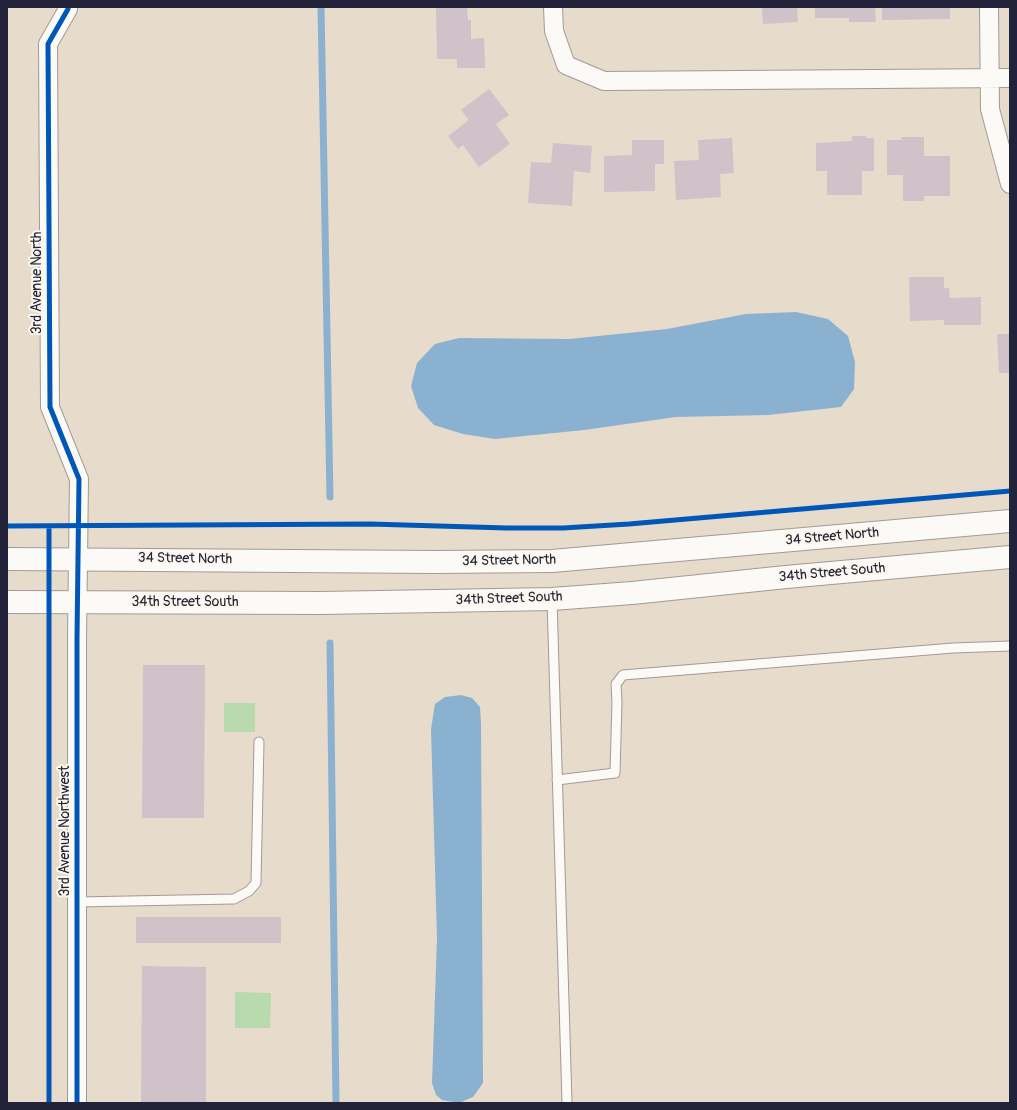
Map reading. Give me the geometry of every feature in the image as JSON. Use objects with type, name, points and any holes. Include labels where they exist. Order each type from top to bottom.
[{"type":"main road","name":"34 Street North","points":[[7,559],[78,558],[435,562],[552,561],[1010,521]]},
{"type":"main road","name":"34th Street South","points":[[7,602],[321,603],[552,599],[1010,558]]},
{"type":"street","points":[[553,7],[554,32],[566,65],[604,81],[1010,78]]},
{"type":"street","points":[[989,7],[990,109],[1010,184]]},
{"type":"street","name":"3rd Avenue North","points":[[68,9],[48,44],[50,407],[79,479],[78,558]]},
{"type":"street","name":"3rd Avenue Northwest","points":[[77,1103],[78,558]]},
{"type":"lane","points":[[552,599],[567,1103]]},
{"type":"lane","points":[[557,780],[615,773],[617,702],[616,684],[623,675],[953,648],[1010,646]]},
{"type":"lane","points":[[77,902],[234,899],[249,891],[256,883],[259,742]]},
{"type":"green space","points":[[224,703],[255,703],[255,732],[224,732]]},
{"type":"green space","points":[[235,992],[271,993],[270,1028],[235,1028]]},
{"type":"water","points":[[796,312],[828,319],[848,336],[855,362],[854,389],[841,407],[768,415],[676,417],[584,430],[495,439],[463,434],[434,425],[418,408],[411,386],[417,363],[435,344],[459,338],[569,339],[667,329],[746,314]]},
{"type":"water","points":[[461,695],[472,698],[480,707],[481,724],[483,1083],[473,1097],[459,1103],[442,1100],[436,1095],[432,1083],[437,938],[431,729],[435,704],[445,697]]},
{"type":"building","points":[[436,7],[467,7],[468,20],[471,20],[471,39],[484,38],[485,68],[457,68],[457,59],[437,59]]},
{"type":"building","points":[[762,7],[797,7],[798,22],[763,24]]},
{"type":"building","points":[[815,7],[875,7],[876,22],[849,22],[849,18],[815,18]]},
{"type":"building","points":[[882,7],[950,7],[950,19],[882,20]]},
{"type":"building","points":[[489,89],[509,115],[496,124],[510,144],[479,167],[463,145],[458,149],[448,136],[469,120],[461,110]]},
{"type":"building","points":[[852,136],[866,136],[866,138],[874,138],[874,171],[862,171],[862,195],[827,195],[827,171],[816,171],[816,143],[852,141]]},
{"type":"building","points":[[901,137],[924,137],[924,156],[950,156],[950,196],[924,196],[924,201],[903,201],[903,175],[887,175],[887,140],[901,140]]},
{"type":"building","points":[[732,138],[734,173],[720,174],[721,197],[676,200],[674,161],[699,160],[698,140]]},
{"type":"building","points":[[632,140],[664,140],[664,164],[655,164],[655,191],[604,192],[604,156],[632,155]]},
{"type":"building","points":[[553,143],[592,146],[590,173],[574,171],[572,206],[528,203],[531,162],[551,163]]},
{"type":"building","points":[[909,277],[944,277],[944,288],[949,288],[950,298],[981,297],[981,325],[944,325],[944,320],[910,321]]},
{"type":"building","points":[[997,334],[1010,334],[1010,373],[999,373]]},
{"type":"building","points":[[143,665],[205,665],[204,818],[142,818]]},
{"type":"building","points":[[136,917],[281,917],[281,943],[136,943]]},
{"type":"building","points":[[142,966],[206,967],[206,1103],[141,1103]]},
{"type":"waterway","points":[[321,7],[330,497]]},
{"type":"waterway","points":[[330,643],[336,1103]]},
{"type":"cycle path","points":[[68,9],[48,44],[50,407],[79,479],[77,638],[77,1103]]},
{"type":"cycle path","points":[[7,526],[370,524],[563,528],[629,524],[1010,491]]},
{"type":"cycle path","points":[[49,526],[49,1103]]}]
